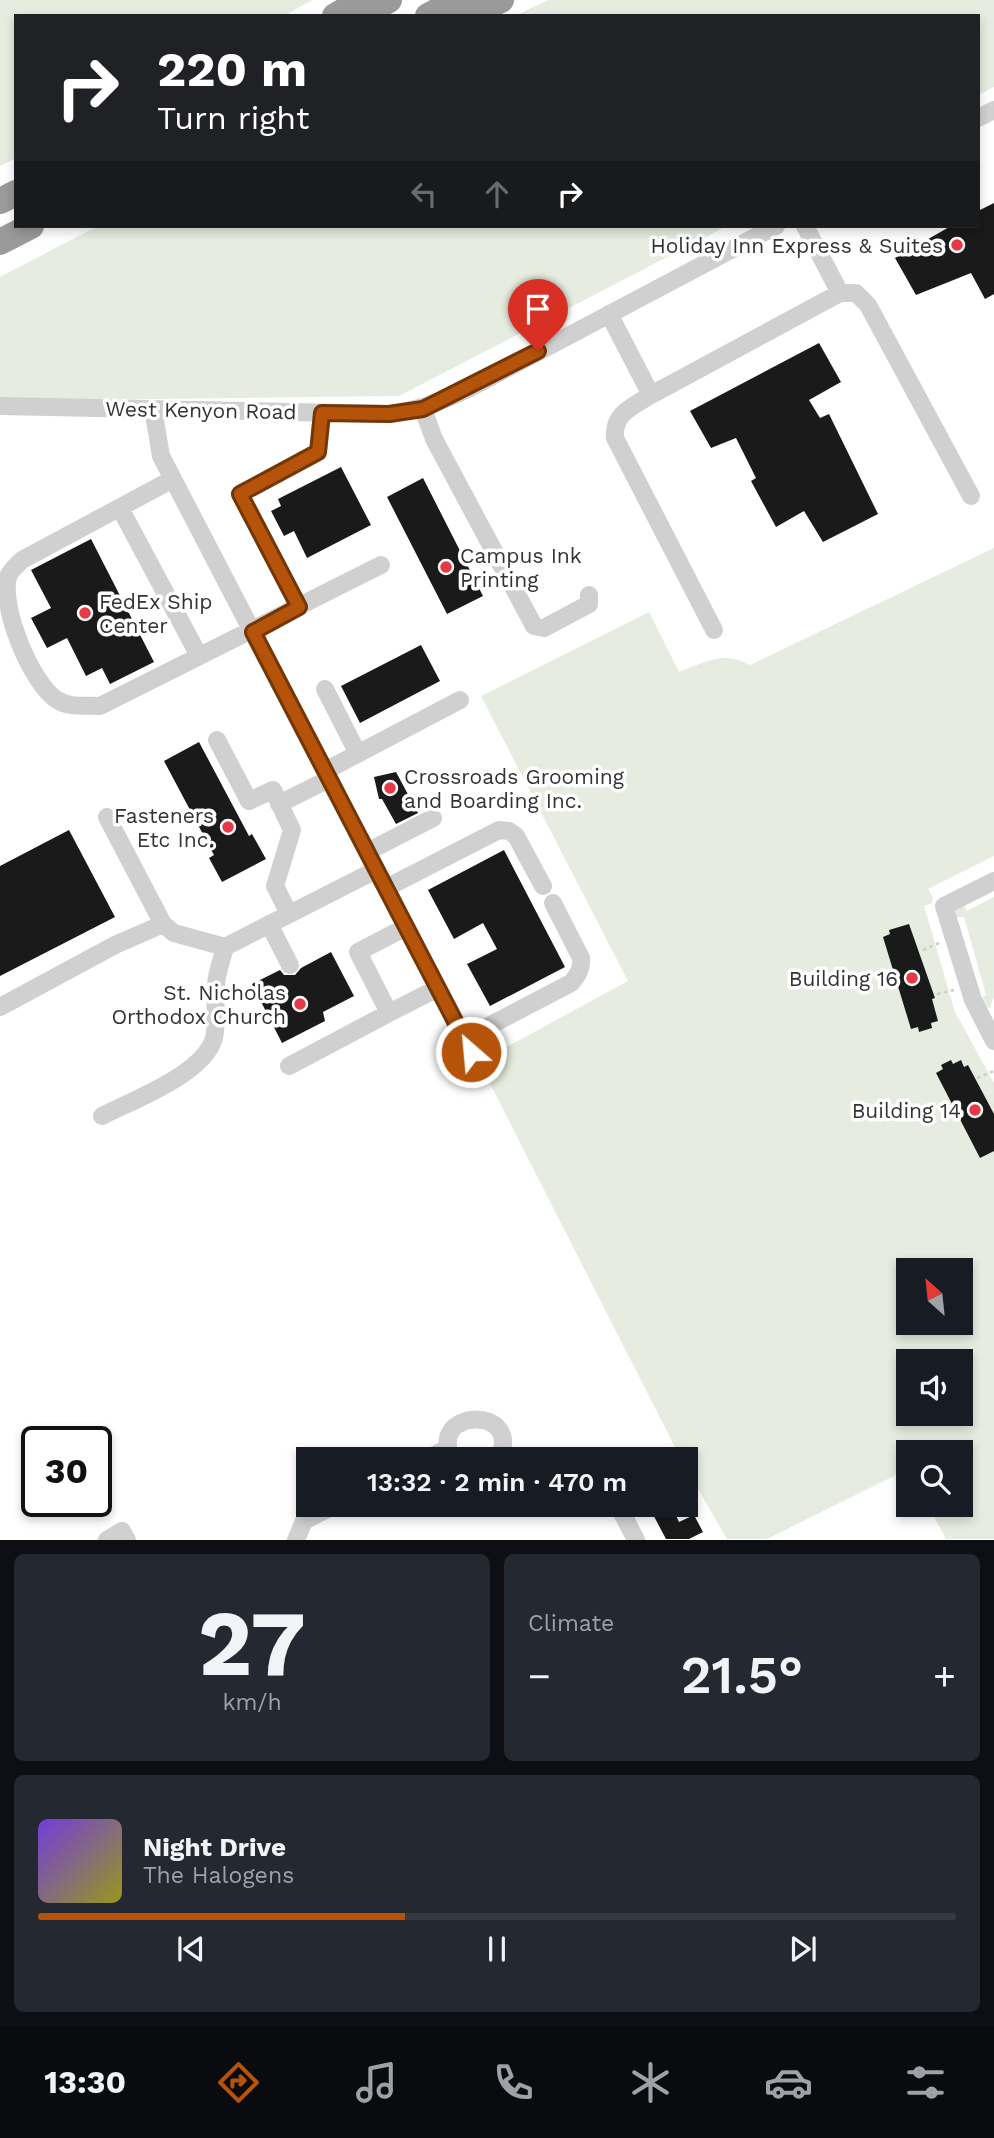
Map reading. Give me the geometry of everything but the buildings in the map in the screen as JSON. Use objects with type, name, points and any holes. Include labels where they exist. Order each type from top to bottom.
[{"type":"highway","points":[[338,14],[363,0]]},
{"type":"highway","points":[[363,14],[389,0]]},
{"type":"highway","points":[[432,14],[458,0]]},
{"type":"highway","points":[[471,14],[501,0]]},
{"type":"highway","points":[[0,242],[27,228]]},
{"type":"street","name":"West Kenyon Road","points":[[0,406],[389,414],[423,409],[772,228]]},
{"type":"street","points":[[806,228],[840,293]]},
{"type":"street","points":[[714,630],[615,438],[614,425],[621,413],[651,395],[840,293],[856,293],[868,305],[971,496]]},
{"type":"street","points":[[609,314],[651,395]]},
{"type":"street","points":[[153,409],[157,440],[173,479],[467,1045],[571,983],[577,976],[582,967],[581,958],[553,903]]},
{"type":"street","points":[[423,409],[434,439],[534,626],[544,628],[589,604],[589,595]]},
{"type":"street","points":[[299,607],[240,494],[318,452],[322,413]]},
{"type":"street","points":[[173,479],[22,560],[8,575],[5,595],[28,664],[55,699],[69,705],[100,706],[198,654],[253,632],[381,565]]},
{"type":"street","points":[[120,508],[198,654]]},
{"type":"street","points":[[324,689],[358,754]]},
{"type":"street","points":[[279,804],[358,754],[460,700]]},
{"type":"street","points":[[218,740],[249,801],[273,790],[292,830],[275,886],[289,914]]},
{"type":"street","points":[[107,817],[163,924],[174,933],[225,947],[376,870]]},
{"type":"street","points":[[367,852],[433,818]]},
{"type":"street","points":[[386,888],[499,830],[509,831],[516,836],[543,886]]},
{"type":"street","points":[[994,881],[944,906],[973,1000],[988,1019],[994,1041]]},
{"type":"street","points":[[0,1007],[115,945],[163,924]]},
{"type":"street","points":[[269,924],[290,965]]},
{"type":"street","points":[[389,1013],[358,952],[406,927]]},
{"type":"street","points":[[102,1116],[172,1080],[198,1063],[213,1041],[217,1017],[216,984],[225,947]]},
{"type":"street","points":[[289,1066],[438,988]]},
{"type":"street","points":[[450,1447],[449,1438],[459,1423],[477,1418],[494,1424],[500,1432],[502,1447]]},
{"type":"street","points":[[296,1539],[304,1521],[312,1517]]},
{"type":"street","points":[[624,1517],[636,1539]]},
{"type":"street","points":[[107,1539],[122,1531],[127,1539]]},
{"type":"path","points":[[977,1078],[994,1071]]},
{"type":"shaded area","points":[[0,0],[313,0],[287,14],[14,14],[14,159],[0,166]]},
{"type":"shaded area","points":[[548,0],[994,0],[994,87],[980,94],[980,14],[519,14]]},
{"type":"shaded area","points":[[94,228],[723,228],[399,396],[0,401],[0,277]]},
{"type":"shaded area","points":[[994,548],[994,856],[928,889],[933,898],[932,903],[924,906],[955,1012],[994,1083],[994,1539],[946,1539],[934,1517],[973,1517],[973,1440],[896,1440],[896,1475],[767,1539],[727,1539],[698,1489],[698,1447],[675,1447],[479,1062],[628,981],[481,696],[649,612],[679,672],[714,659],[731,658],[750,665]]},
{"type":"shaded area","points":[[994,897],[994,997],[990,1008],[986,1007],[981,998],[986,995],[964,917],[953,917],[955,905],[963,904],[967,911]]},
{"type":"place","name":"Holiday Inn Express & Suites","points":[[957,245]]},
{"type":"place","name":"Campus Ink Printing","points":[[446,567]]},
{"type":"place","name":"FedEx Ship Center","points":[[85,613]]},
{"type":"place","name":"Crossroads Grooming and Boarding Inc.","points":[[390,788]]},
{"type":"place","name":"Fasteners Etc Inc.","points":[[228,827]]},
{"type":"place","name":"Building 16","points":[[912,978]]},
{"type":"place","name":"St. Nicholas Orthodox Church","points":[[300,1004]]},
{"type":"place","name":"Building 14","points":[[975,1110]]},
{"type":"route","points":[[471,1052],[253,632],[299,607],[240,494],[318,452],[322,413],[389,414],[423,409],[468,389],[538,351]]}]
